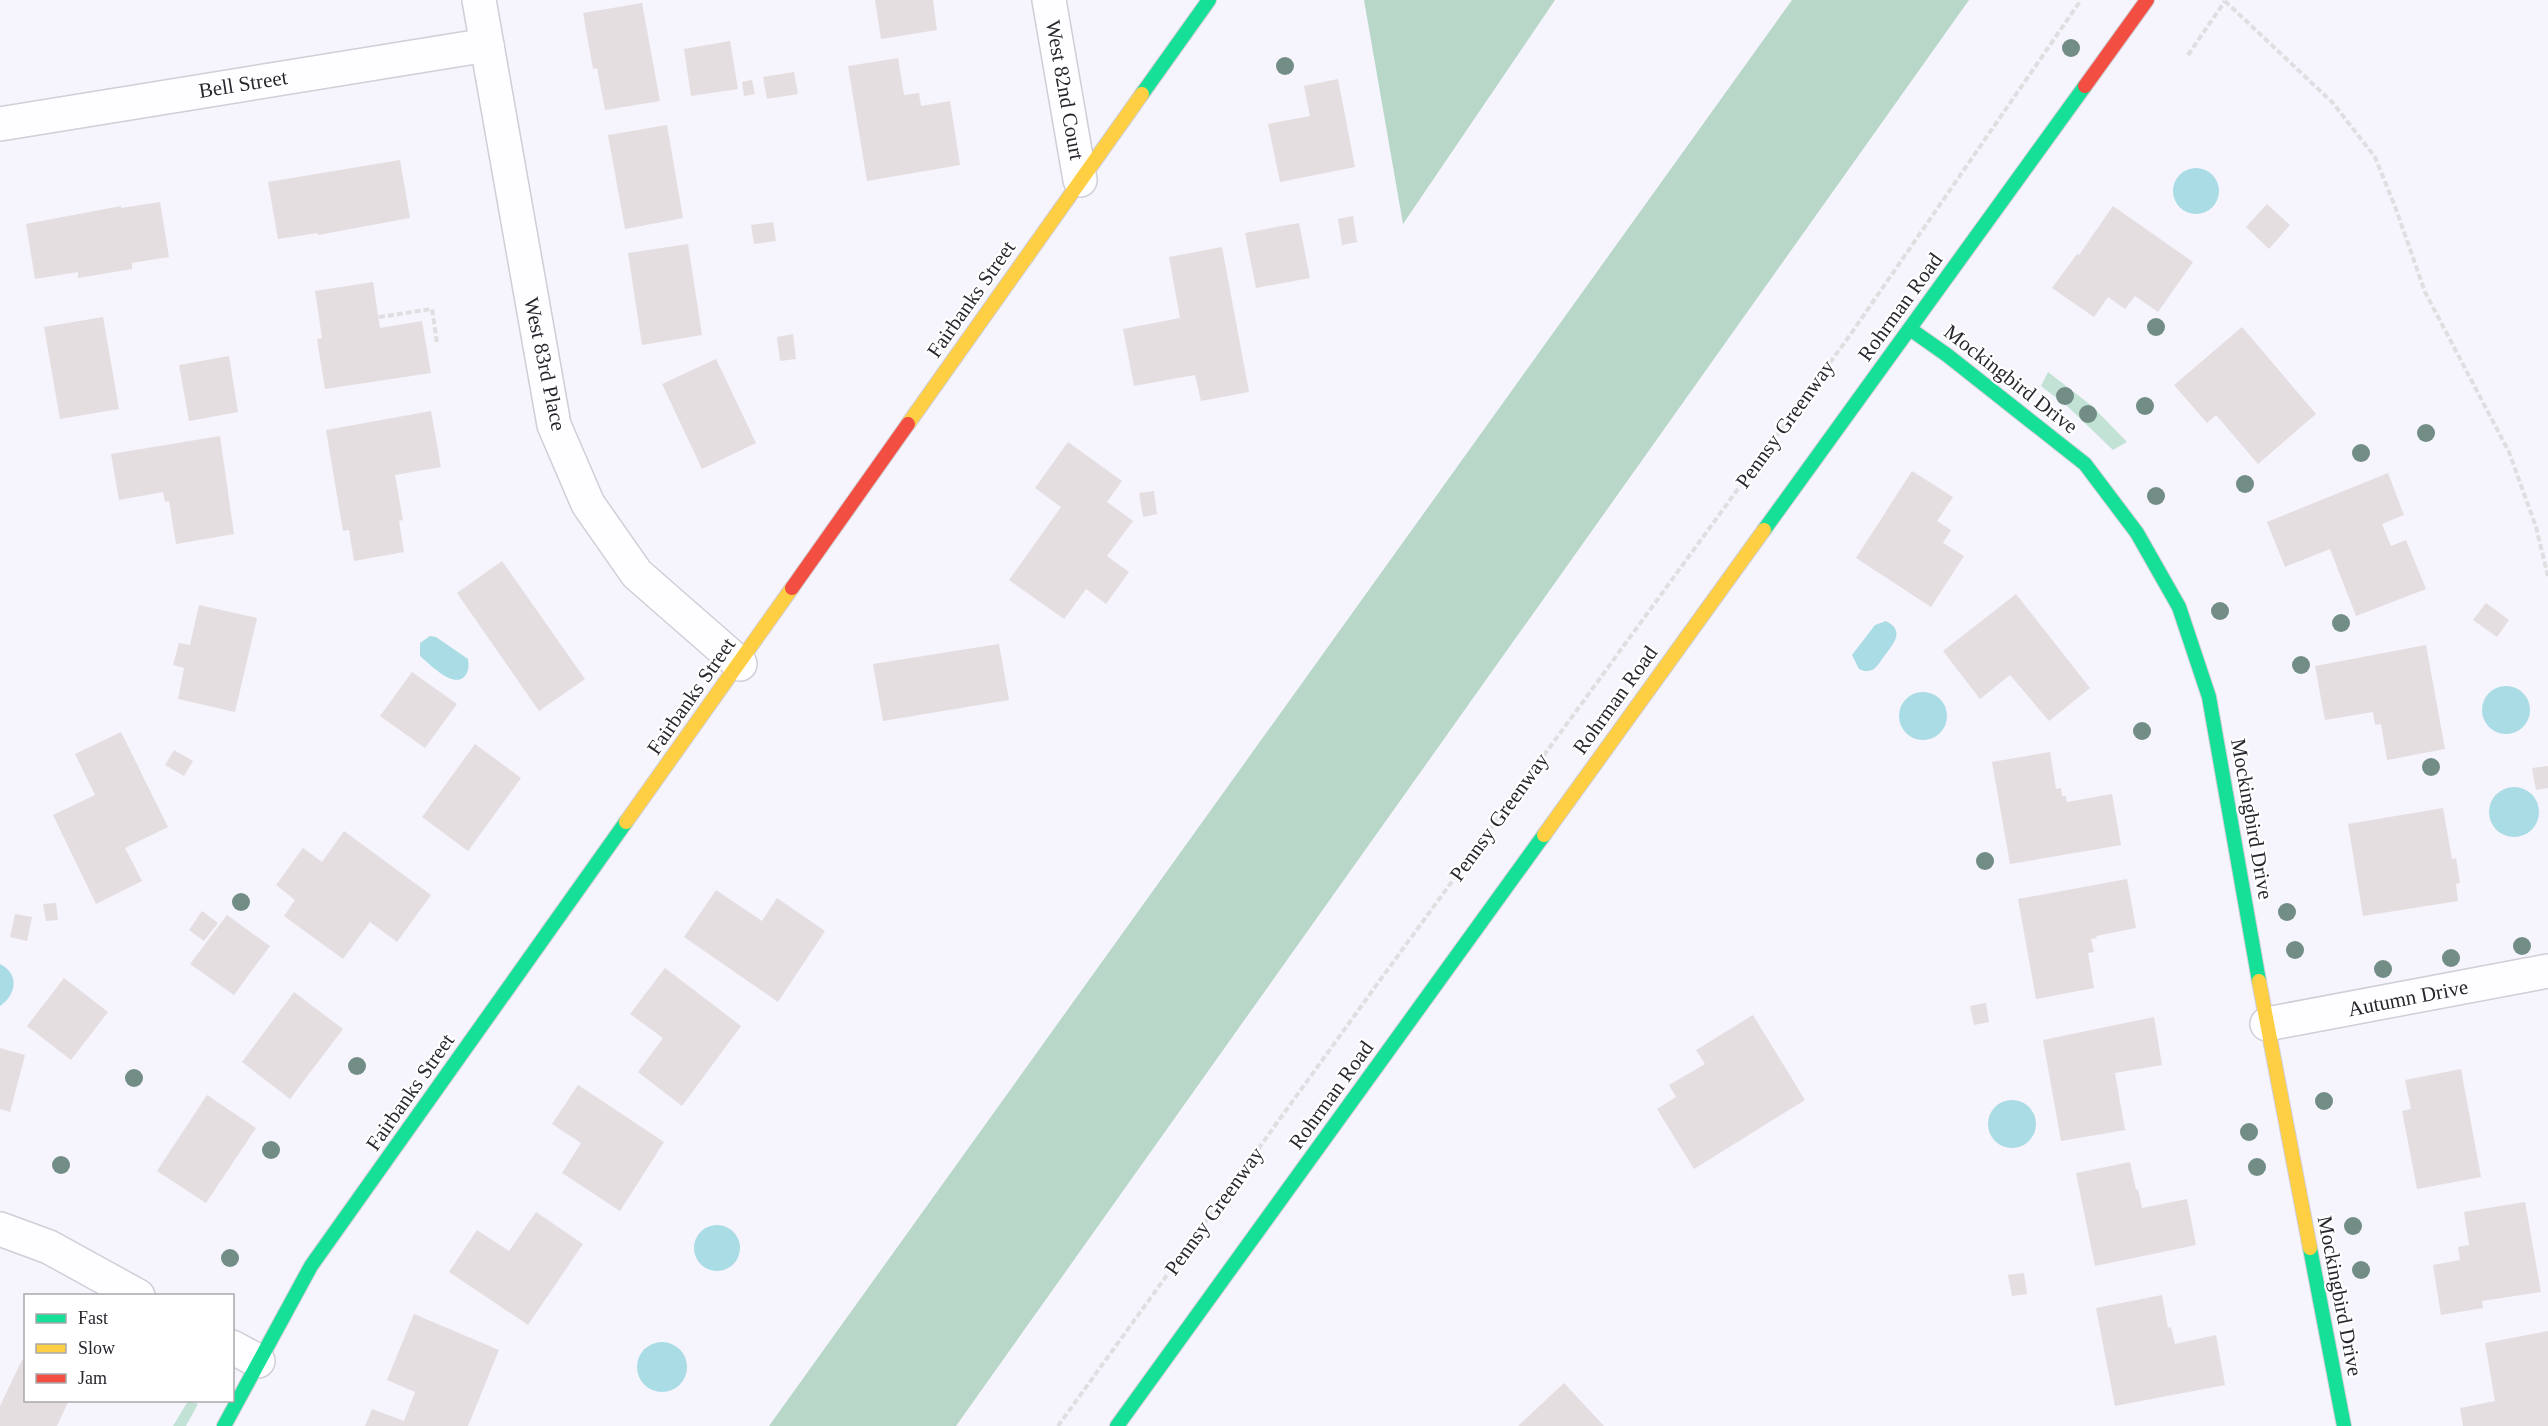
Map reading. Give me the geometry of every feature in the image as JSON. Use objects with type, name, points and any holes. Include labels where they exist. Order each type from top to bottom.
[{"type":"street","name":"West 83rd Place","points":[[479,0],[554,425],[588,504],[637,574],[740,664]]},
{"type":"street","name":"West 82nd Court","points":[[1049,0],[1080,180]]},
{"type":"street","name":"Fairbanks Street","points":[[234,1392],[245,1354],[311,1266],[740,664],[1209,0]]},
{"type":"street","name":"Rohrman Road","points":[[1118,1426],[2147,0]]},
{"type":"street","name":"Bell Street","points":[[0,124],[487,45]]},
{"type":"street","name":"Mockingbird Drive","points":[[1910,329],[1947,355],[2085,464],[2137,533],[2179,607],[2209,697],[2267,1024],[2344,1426]]},
{"type":"street","name":"Autumn Drive","points":[[2267,1024],[2548,971]]},
{"type":"street","points":[[0,1229],[49,1247],[134,1294]]},
{"type":"street","name":"Fairbanks Street","points":[[224,1426],[231,1402]]},
{"type":"path","name":"Pennsy Greenway","points":[[1058,1426],[1848,338],[2081,0]]},
{"type":"path","points":[[2188,55],[2225,0],[2333,103],[2375,157],[2396,208],[2424,292],[2509,452],[2536,527],[2548,576]]},
{"type":"path","points":[[379,317],[432,309],[437,343]]},
{"type":"green space","points":[[1364,0],[1555,0],[1403,224]]},
{"type":"green space","points":[[1792,0],[1969,0],[956,1426],[769,1426]]},
{"type":"green space","points":[[2048,372],[2092,406],[2127,442],[2113,450],[2067,406],[2041,386]]},
{"type":"green space","points":[[187,1402],[198,1404],[186,1426],[173,1426]]},
{"type":"water","points":[[2196,168],[2212,175],[2219,191],[2212,207],[2196,214],[2180,207],[2173,191],[2180,175]]},
{"type":"water","points":[[1886,621],[1895,629],[1894,642],[1874,669],[1864,671],[1859,669],[1852,655],[1875,625]]},
{"type":"water","points":[[430,636],[436,637],[468,659],[467,673],[464,677],[459,680],[447,677],[420,656],[420,643]]},
{"type":"water","points":[[2506,686],[2523,693],[2530,710],[2523,727],[2506,734],[2489,727],[2482,710],[2489,693]]},
{"type":"water","points":[[1923,692],[1940,699],[1947,716],[1940,733],[1923,740],[1906,733],[1899,716],[1906,699]]},
{"type":"water","points":[[2514,787],[2532,794],[2539,812],[2532,830],[2514,837],[2496,830],[2489,812],[2496,794]]},
{"type":"water","points":[[0,964],[11,973],[14,985],[10,996],[0,1006]]},
{"type":"water","points":[[2012,1100],[2029,1107],[2036,1124],[2029,1141],[2012,1148],[1995,1141],[1988,1124],[1995,1107]]},
{"type":"water","points":[[717,1225],[733,1232],[740,1248],[733,1264],[717,1271],[701,1264],[694,1248],[701,1232]]},
{"type":"water","points":[[662,1342],[671,1344],[682,1353],[687,1367],[685,1376],[676,1387],[662,1392],[653,1390],[642,1381],[637,1367],[639,1358],[648,1347]]},
{"type":"building","points":[[875,0],[933,0],[937,30],[881,39]]},
{"type":"building","points":[[642,3],[660,101],[605,110],[597,68],[593,69],[583,13]]},
{"type":"building","points":[[730,41],[738,89],[691,96],[684,49]]},
{"type":"building","points":[[898,58],[904,95],[919,93],[921,106],[950,101],[960,165],[867,181],[848,66]]},
{"type":"building","points":[[794,72],[798,94],[767,99],[763,77]]},
{"type":"building","points":[[1338,79],[1355,167],[1280,182],[1268,124],[1310,116],[1304,86]]},
{"type":"building","points":[[752,80],[755,94],[744,96],[742,82]]},
{"type":"building","points":[[667,125],[683,218],[625,229],[608,135]]},
{"type":"building","points":[[400,160],[410,218],[318,235],[318,233],[278,239],[268,182]]},
{"type":"building","points":[[160,202],[169,257],[132,263],[132,269],[78,278],[78,272],[35,279],[26,224],[121,206],[121,208]]},
{"type":"building","points":[[2267,204],[2290,225],[2269,249],[2246,227]]},
{"type":"building","points":[[2113,206],[2193,262],[2158,312],[2135,296],[2125,309],[2108,297],[2094,317],[2052,288],[2077,254],[2079,255]]},
{"type":"building","points":[[1353,216],[1357,242],[1342,245],[1338,219]]},
{"type":"building","points":[[773,222],[776,241],[754,244],[751,225]]},
{"type":"building","points":[[1299,223],[1310,278],[1256,288],[1245,233]]},
{"type":"building","points":[[688,244],[702,335],[642,345],[628,253]]},
{"type":"building","points":[[1222,247],[1249,392],[1201,401],[1195,375],[1134,386],[1123,329],[1180,318],[1169,257]]},
{"type":"building","points":[[373,282],[380,328],[422,321],[431,373],[325,389],[317,339],[322,338],[315,291]]},
{"type":"building","points":[[103,317],[119,409],[60,419],[44,327]]},
{"type":"building","points":[[2242,327],[2316,414],[2258,464],[2216,415],[2207,423],[2174,385]]},
{"type":"building","points":[[793,334],[796,359],[780,361],[777,337]]},
{"type":"building","points":[[229,356],[238,412],[189,421],[179,365]]},
{"type":"building","points":[[716,359],[756,443],[702,469],[662,384]]},
{"type":"building","points":[[431,411],[441,467],[395,475],[403,520],[399,521],[404,552],[354,561],[349,530],[343,531],[326,430]]},
{"type":"building","points":[[220,436],[234,534],[176,544],[169,501],[165,502],[163,492],[119,500],[111,454]]},
{"type":"building","points":[[1068,442],[1122,481],[1107,502],[1133,521],[1107,556],[1129,572],[1106,604],[1086,589],[1064,619],[1009,580],[1061,507],[1035,488]]},
{"type":"building","points":[[1912,471],[1953,497],[1937,521],[1951,530],[1943,543],[1964,556],[1931,607],[1856,558]]},
{"type":"building","points":[[2388,473],[2404,515],[2382,524],[2391,546],[2406,540],[2426,589],[2356,616],[2330,549],[2285,567],[2267,522]]},
{"type":"building","points":[[1154,491],[1157,514],[1143,517],[1139,493]]},
{"type":"building","points":[[502,561],[585,679],[539,711],[457,593]]},
{"type":"building","points":[[2016,594],[2090,688],[2049,721],[2010,675],[1980,699],[1943,651]]},
{"type":"building","points":[[2486,603],[2509,620],[2497,637],[2473,620]]},
{"type":"building","points":[[199,605],[257,618],[235,712],[178,699],[184,668],[173,665],[179,643],[190,645]]},
{"type":"building","points":[[999,644],[1009,700],[883,721],[873,664]]},
{"type":"building","points":[[2426,645],[2445,749],[2387,760],[2381,724],[2375,725],[2373,712],[2325,720],[2315,666]]},
{"type":"building","points":[[412,672],[457,704],[425,748],[380,716]]},
{"type":"building","points":[[121,732],[168,827],[125,848],[142,881],[96,904],[53,815],[95,795],[75,754]]},
{"type":"building","points":[[475,744],[521,778],[468,851],[422,817]]},
{"type":"building","points":[[174,750],[193,761],[184,776],[165,765]]},
{"type":"building","points":[[2050,752],[2056,789],[2061,788],[2062,796],[2066,796],[2067,802],[2112,794],[2121,845],[2010,864],[1992,762]]},
{"type":"building","points":[[2548,766],[2548,788],[2536,790],[2532,768]]},
{"type":"building","points":[[2443,808],[2452,859],[2456,858],[2460,883],[2456,884],[2458,901],[2363,916],[2348,824]]},
{"type":"building","points":[[344,831],[431,895],[397,942],[370,922],[343,959],[284,916],[295,900],[276,885],[303,848],[322,862]]},
{"type":"building","points":[[2127,879],[2136,928],[2091,939],[2094,952],[2088,953],[2094,988],[2036,999],[2018,899]]},
{"type":"building","points":[[716,890],[762,921],[777,898],[825,931],[778,1002],[684,937]]},
{"type":"building","points":[[56,903],[58,920],[46,921],[43,904]]},
{"type":"building","points":[[202,911],[218,923],[204,941],[189,930]]},
{"type":"building","points":[[15,914],[32,917],[27,941],[10,937]]},
{"type":"building","points":[[227,915],[270,946],[234,995],[190,964]]},
{"type":"building","points":[[665,968],[741,1026],[682,1106],[638,1072],[663,1038],[630,1014]]},
{"type":"building","points":[[64,978],[108,1012],[71,1060],[27,1026]]},
{"type":"building","points":[[294,992],[343,1029],[290,1099],[242,1062]]},
{"type":"building","points":[[1986,1003],[1989,1022],[1974,1025],[1970,1006]]},
{"type":"building","points":[[1753,1015],[1805,1100],[1694,1169],[1657,1109],[1676,1097],[1669,1085],[1705,1064],[1696,1050]]},
{"type":"building","points":[[2154,1017],[2162,1065],[2115,1073],[2125,1130],[2061,1141],[2043,1040]]},
{"type":"building","points":[[0,1048],[25,1055],[10,1112],[0,1109]]},
{"type":"building","points":[[2461,1069],[2481,1177],[2417,1189],[2402,1111],[2411,1109],[2405,1080]]},
{"type":"building","points":[[578,1085],[664,1142],[620,1211],[562,1173],[581,1143],[552,1124]]},
{"type":"building","points":[[207,1095],[256,1128],[206,1203],[157,1171]]},
{"type":"building","points":[[2130,1162],[2142,1208],[2187,1199],[2196,1245],[2095,1266],[2076,1173]]},
{"type":"building","points":[[2525,1202],[2541,1292],[2482,1301],[2483,1308],[2441,1315],[2433,1265],[2460,1260],[2458,1247],[2469,1245],[2464,1212]]},
{"type":"building","points":[[536,1212],[583,1244],[528,1325],[449,1272],[477,1230],[509,1251]]},
{"type":"building","points":[[2024,1273],[2027,1294],[2012,1296],[2008,1275]]},
{"type":"building","points":[[2162,1295],[2168,1328],[2171,1327],[2175,1344],[2216,1335],[2225,1385],[2115,1406],[2096,1308]]},
{"type":"building","points":[[414,1314],[499,1350],[468,1426],[365,1426],[372,1409],[404,1421],[415,1392],[387,1380]]},
{"type":"building","points":[[2548,1331],[2548,1426],[2463,1426],[2460,1408],[2495,1401],[2485,1343]]},
{"type":"building","points":[[22,1360],[24,1361],[24,1402],[68,1402],[57,1426],[0,1426],[0,1406]]},
{"type":"building","points":[[1564,1383],[1604,1426],[1518,1426]]},
{"type":"traffic: fast","points":[[1142,94],[1209,0]]},
{"type":"traffic: fast","points":[[1764,530],[2085,86]]},
{"type":"traffic: fast","points":[[1910,329],[1947,355],[2085,464],[2137,533],[2179,607],[2209,697],[2259,981]]},
{"type":"traffic: fast","points":[[224,1426],[311,1266],[626,822]]},
{"type":"traffic: fast","points":[[1117,1426],[1544,835]]},
{"type":"traffic: fast","points":[[2310,1248],[2344,1426]]},
{"type":"traffic: slow","points":[[908,424],[1142,94]]},
{"type":"traffic: slow","points":[[1544,835],[1764,530]]},
{"type":"traffic: slow","points":[[626,822],[792,588]]},
{"type":"traffic: slow","points":[[2259,981],[2310,1248]]},
{"type":"traffic: jam","points":[[2085,86],[2147,0]]},
{"type":"traffic: jam","points":[[792,588],[908,424]]}]
